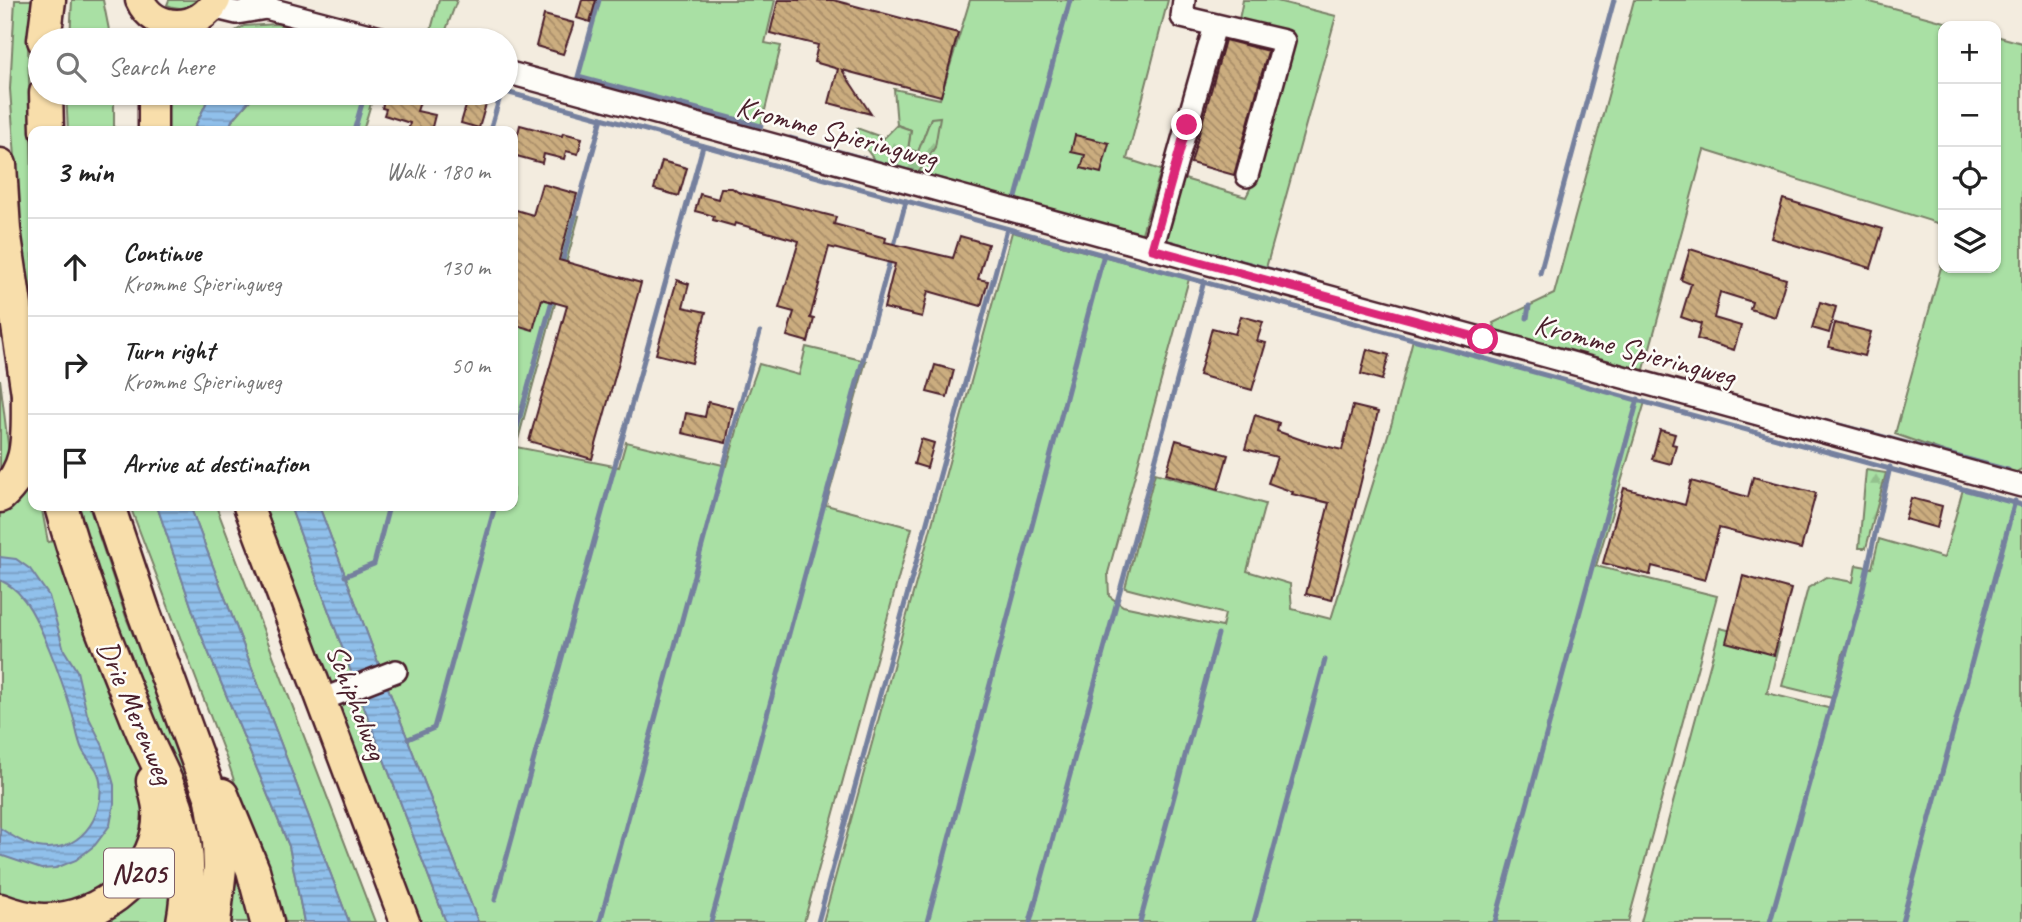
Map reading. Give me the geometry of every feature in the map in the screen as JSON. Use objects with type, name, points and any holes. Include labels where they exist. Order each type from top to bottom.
[{"type":"highway","points":[[46,28],[49,0]]},
{"type":"highway","points":[[46,105],[47,126]]},
{"type":"highway","points":[[0,165],[4,230],[28,383]]},
{"type":"highway","points":[[0,496],[20,473],[26,457],[28,435]]},
{"type":"highway","name":"Drie Merenweg","points":[[63,511],[93,608],[139,725],[175,804],[184,835],[188,882],[183,922]]},
{"type":"highway","name":"Drie Merenweg","points":[[110,511],[212,799],[220,868],[214,922]]},
{"type":"highway","name":"N205","points":[[172,685],[239,832],[267,922]]},
{"type":"highway","name":"N205","points":[[0,910],[43,920],[74,916],[111,899],[138,875],[154,843],[159,807],[139,725]]},
{"type":"main road","points":[[185,28],[204,16],[214,3]]},
{"type":"main road","points":[[146,19],[165,23],[172,28]]},
{"type":"main road","points":[[153,105],[153,126]]},
{"type":"main road","name":"Schipholweg","points":[[250,511],[405,922]]},
{"type":"street","points":[[1184,0],[1182,18],[1284,41],[1247,176]]},
{"type":"street","points":[[214,3],[237,13],[260,4],[345,28]]},
{"type":"street","points":[[1152,249],[1215,26]]},
{"type":"street","name":"Kromme Spieringweg","points":[[518,75],[2022,486]]},
{"type":"street","points":[[321,700],[379,678]]},
{"type":"green space","points":[[15,0],[32,0],[28,28],[30,126],[28,126],[28,288],[21,239],[10,89]]},
{"type":"green space","points":[[72,0],[103,0],[109,28],[71,28]]},
{"type":"green space","points":[[169,0],[198,0],[191,6],[175,8],[167,5]]},
{"type":"green space","points":[[439,0],[457,0],[447,28],[431,28]]},
{"type":"green space","points":[[599,0],[775,0],[765,43],[781,46],[761,126],[578,77]]},
{"type":"green space","points":[[970,0],[1168,0],[1127,159],[1161,170],[1141,236],[918,173],[935,147],[931,118],[918,152],[908,150],[911,130],[897,125],[894,89],[940,99]]},
{"type":"green space","points":[[1243,0],[1273,0],[1336,16],[1266,268],[1164,241],[1181,178],[1246,197],[1250,189],[1291,38],[1238,24]]},
{"type":"green space","points":[[1634,0],[1863,0],[1941,21],[1938,21],[1938,223],[1704,150],[1643,373],[1496,330],[1493,323],[1554,294]]},
{"type":"green space","points":[[277,24],[292,28],[241,28]]},
{"type":"green space","points":[[2001,37],[2022,43],[2022,469],[2011,475],[1895,434],[1939,273],[2001,273]]},
{"type":"green space","points":[[67,105],[114,105],[114,126],[68,126]]},
{"type":"green space","points":[[167,105],[205,105],[195,126],[165,126]]},
{"type":"green space","points":[[246,105],[371,105],[364,126],[230,126]]},
{"type":"green space","points":[[940,117],[935,147],[918,173],[875,161],[856,135],[857,128],[884,138],[897,125],[911,130],[908,149],[918,152],[931,118]]},
{"type":"green space","points":[[549,206],[579,216],[518,440],[518,309]]},
{"type":"green space","points":[[1012,232],[1189,279],[1108,573],[1109,596],[1123,606],[1222,627],[1225,614],[1125,588],[1155,473],[1265,504],[1247,571],[1290,584],[1292,609],[1331,619],[1392,422],[1413,339],[1645,402],[1596,566],[1717,596],[1628,922],[823,922]]},
{"type":"green space","points":[[806,347],[866,361],[826,505],[912,528],[804,922],[478,922],[388,688],[380,685],[375,674],[379,665],[321,511],[518,511],[518,447],[619,467],[626,442],[727,466],[759,364],[799,375]]},
{"type":"green space","points":[[0,379],[9,453],[0,475]]},
{"type":"green space","points":[[28,467],[28,511],[42,511],[48,542],[54,541],[89,640],[94,641],[146,777],[149,797],[139,852],[91,899],[42,909],[0,900],[0,506]]},
{"type":"green space","points":[[1866,470],[1886,473],[1866,548],[1859,548]]},
{"type":"green space","points":[[1963,489],[2022,505],[2022,922],[1641,922],[1720,628],[1779,643],[1767,693],[1832,709],[1844,650],[1832,698],[1782,686],[1808,588],[1826,577],[1853,582],[1856,565],[1872,568],[1879,539],[1944,558]]},
{"type":"green space","points":[[75,511],[91,511],[127,620],[190,770],[208,840],[205,917]]},
{"type":"green space","points":[[132,511],[159,511],[200,632],[289,846],[304,922],[279,922],[230,768]]},
{"type":"green space","points":[[192,511],[218,511],[375,922],[349,922]]},
{"type":"green space","points":[[263,511],[292,511],[352,674],[361,679],[366,690],[361,699],[446,922],[419,922]]},
{"type":"green space","points":[[173,818],[174,922],[90,922]]},
{"type":"green space","points":[[230,840],[259,922],[226,922]]},
{"type":"water","points":[[205,105],[245,105],[230,126],[195,126]]},
{"type":"water","points":[[159,511],[192,511],[349,922],[304,922],[289,846],[200,632]]},
{"type":"water","points":[[292,511],[321,511],[379,665],[375,674],[380,685],[388,688],[478,922],[446,922],[361,699],[366,690],[361,679],[352,674]]},
{"type":"water","points":[[0,557],[16,559],[30,569],[49,596],[64,650],[77,671],[87,714],[103,746],[114,785],[110,825],[95,845],[76,860],[56,868],[41,869],[0,855],[0,828],[33,846],[52,848],[65,845],[86,831],[93,820],[98,808],[100,781],[97,771],[80,745],[63,685],[36,619],[19,593],[0,580]]},
{"type":"building","points":[[582,0],[596,0],[590,22],[577,18]]},
{"type":"building","points":[[778,0],[833,0],[958,33],[941,96],[842,70],[871,114],[829,103],[838,69],[814,62],[818,45],[770,33]]},
{"type":"building","points":[[544,15],[574,23],[563,54],[536,46]]},
{"type":"building","points":[[1225,40],[1268,51],[1234,175],[1191,163]]},
{"type":"building","points":[[383,105],[419,105],[417,111],[435,115],[432,126],[409,126],[410,123],[384,115],[386,109],[382,108]]},
{"type":"building","points":[[466,105],[486,105],[480,126],[461,123]]},
{"type":"building","points":[[520,125],[562,136],[563,133],[582,138],[578,154],[566,151],[564,159],[544,154],[542,163],[518,156]]},
{"type":"building","points":[[1075,135],[1109,143],[1101,173],[1081,168],[1085,155],[1071,152]]},
{"type":"building","points":[[662,161],[687,168],[679,196],[654,189]]},
{"type":"building","points":[[542,184],[577,194],[559,260],[641,283],[592,459],[529,441],[567,306],[542,299],[533,330],[518,326],[518,210],[533,215]]},
{"type":"building","points":[[721,188],[732,188],[738,192],[836,217],[834,224],[886,238],[885,242],[953,258],[960,236],[988,244],[978,279],[988,281],[981,306],[928,291],[922,317],[884,308],[895,264],[829,247],[810,318],[814,319],[808,342],[787,336],[794,312],[779,308],[799,241],[735,223],[734,226],[713,220],[714,216],[695,211],[700,194],[718,199]]},
{"type":"building","points":[[1783,199],[1883,229],[1871,268],[1771,238]]},
{"type":"building","points":[[1690,249],[1786,279],[1775,317],[1750,309],[1752,302],[1720,292],[1714,318],[1741,326],[1734,350],[1697,339],[1701,324],[1681,317],[1691,284],[1681,280]]},
{"type":"building","points":[[677,280],[689,284],[683,307],[706,312],[692,363],[656,354]]},
{"type":"building","points":[[1820,302],[1836,307],[1829,333],[1812,328]]},
{"type":"building","points":[[1241,316],[1263,322],[1257,341],[1266,343],[1252,390],[1199,375],[1212,328],[1235,334]]},
{"type":"building","points":[[1835,323],[1871,332],[1864,356],[1829,347]]},
{"type":"building","points":[[1367,349],[1389,355],[1382,380],[1361,374]]},
{"type":"building","points":[[935,365],[954,370],[947,397],[927,392]]},
{"type":"building","points":[[708,402],[733,408],[726,443],[682,433],[686,413],[705,417]]},
{"type":"building","points":[[1353,406],[1378,412],[1332,600],[1306,594],[1329,503],[1292,494],[1293,492],[1268,483],[1277,457],[1245,449],[1255,415],[1279,423],[1277,431],[1342,450]]},
{"type":"building","points":[[1660,430],[1675,434],[1672,444],[1676,445],[1671,464],[1652,459]]},
{"type":"building","points":[[921,439],[934,443],[927,468],[914,464]]},
{"type":"building","points":[[1176,440],[1228,455],[1218,489],[1166,474]]},
{"type":"building","points":[[1753,477],[1816,493],[1801,549],[1719,528],[1705,580],[1652,566],[1650,575],[1603,563],[1624,488],[1685,505],[1691,481],[1748,497]]},
{"type":"building","points":[[1911,498],[1942,506],[1937,528],[1905,519]]},
{"type":"building","points":[[1743,576],[1791,589],[1774,655],[1726,642]]},
{"type":"waterway","points":[[599,0],[578,77],[761,126]]},
{"type":"waterway","points":[[1020,202],[1015,201],[1070,0]]},
{"type":"waterway","points":[[1540,273],[1614,0]]},
{"type":"waterway","points":[[518,95],[2022,505]]},
{"type":"waterway","points":[[355,126],[362,105]]},
{"type":"waterway","points":[[491,126],[498,105]]},
{"type":"waterway","points":[[561,267],[602,118]]},
{"type":"waterway","points":[[790,138],[944,181]]},
{"type":"waterway","points":[[495,900],[703,146]]},
{"type":"waterway","points":[[711,922],[906,201]]},
{"type":"waterway","points":[[818,922],[1007,229]]},
{"type":"waterway","points":[[1164,241],[1313,281]]},
{"type":"waterway","points":[[927,922],[1104,254]]},
{"type":"waterway","points":[[1030,922],[1204,281]]},
{"type":"waterway","points":[[518,424],[553,297]]},
{"type":"waterway","points":[[1527,318],[1529,306]]},
{"type":"waterway","points":[[600,922],[760,332]]},
{"type":"waterway","points":[[1495,922],[1638,399]]},
{"type":"waterway","points":[[1764,405],[2008,470]]},
{"type":"waterway","points":[[1770,922],[1859,606],[1890,467]]},
{"type":"waterway","points":[[1902,922],[2015,501]]},
{"type":"waterway","points":[[345,576],[374,564],[388,511]]},
{"type":"waterway","points":[[408,739],[434,728],[494,511]]},
{"type":"waterway","points":[[1140,922],[1218,634]]},
{"type":"waterway","points":[[1254,922],[1325,660]]},
{"type":"route","points":[[1187,125],[1152,249],[1483,339]]}]
